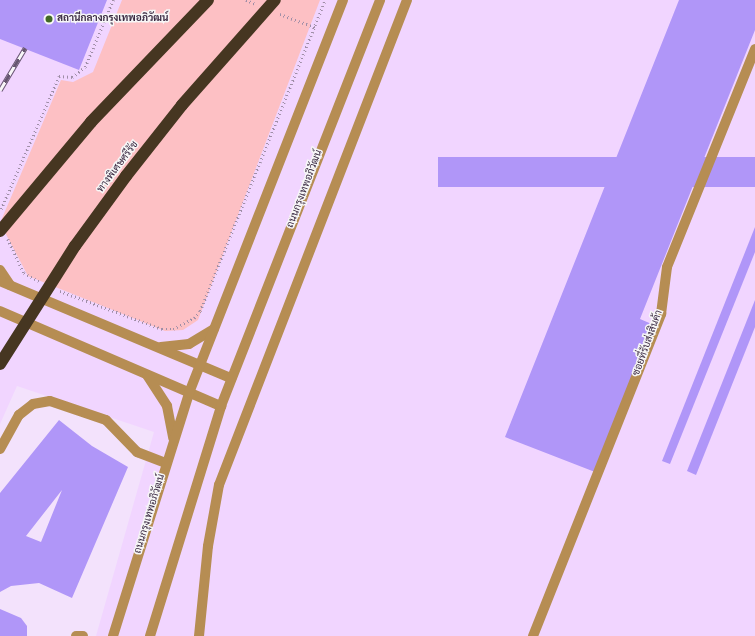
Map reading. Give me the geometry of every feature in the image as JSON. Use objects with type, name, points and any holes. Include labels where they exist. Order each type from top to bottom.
[{"type":"highway","points":[[3,232],[96,117],[208,0]]},
{"type":"highway","name":"ทางพิเศษศรีรัช","points":[[0,364],[75,246],[126,176],[182,105],[275,0]]},
{"type":"street","name":"ถนนกรุงเทพอภิวัฒน์","points":[[113,636],[166,462],[189,393],[201,366],[343,0]]},
{"type":"street","name":"ถนนกรุงเทพอภิวัฒน์","points":[[150,636],[231,378],[380,0]]},
{"type":"street","points":[[199,636],[208,546],[219,485],[407,0]]},
{"type":"street","name":"ซอยที่รับส่งสินค้า","points":[[533,636],[661,314],[667,267],[755,49]]},
{"type":"street","points":[[0,270],[10,285]]},
{"type":"street","points":[[0,281],[231,378]]},
{"type":"street","points":[[0,311],[221,406]]},
{"type":"street","points":[[155,346],[189,344],[215,328]]},
{"type":"street","points":[[147,375],[167,406],[174,440]]},
{"type":"street","points":[[0,449],[20,415],[32,404],[50,401],[106,420],[137,452],[166,462]]},
{"type":"street","points":[[76,636],[83,636]]},
{"type":"path","points":[[0,211],[59,76],[72,77],[86,67],[113,0]]},
{"type":"path","points":[[58,290],[162,329],[174,329],[194,318],[212,282],[325,0]]},
{"type":"path","points":[[3,232],[24,273],[44,283]]},
{"type":"shaded area","points":[[0,0],[755,0],[755,636],[96,636],[154,432],[17,386],[0,424]]},
{"type":"shaded area","points":[[122,0],[320,0],[198,320],[183,330],[165,331],[28,276],[0,223],[61,80],[73,82],[93,72]]},
{"type":"building","name":"สถานีกลางกรุงเทพอภิวัฒน์","points":[[0,0],[107,0],[79,70],[0,39]]},
{"type":"building","points":[[679,0],[755,0],[755,30],[640,319],[654,325],[595,472],[505,437]]},
{"type":"building","points":[[438,157],[755,157],[755,187],[438,187]]},
{"type":"building","points":[[755,227],[755,252],[670,464],[662,461]]},
{"type":"building","points":[[755,300],[755,327],[696,475],[687,471]]},
{"type":"building","points":[[59,420],[92,446],[128,467],[72,598],[39,583],[11,586],[0,592],[0,493]],"holes":[[[62,490],[41,542],[26,536]]]},
{"type":"building","points":[[0,609],[21,618],[27,626],[27,636],[0,636]]},
{"type":"railway","points":[[0,90],[25,48]]},
{"type":"place","name":"สถานีกลางกรุงเทพอภิวัฒน์","points":[[49,19]]}]
